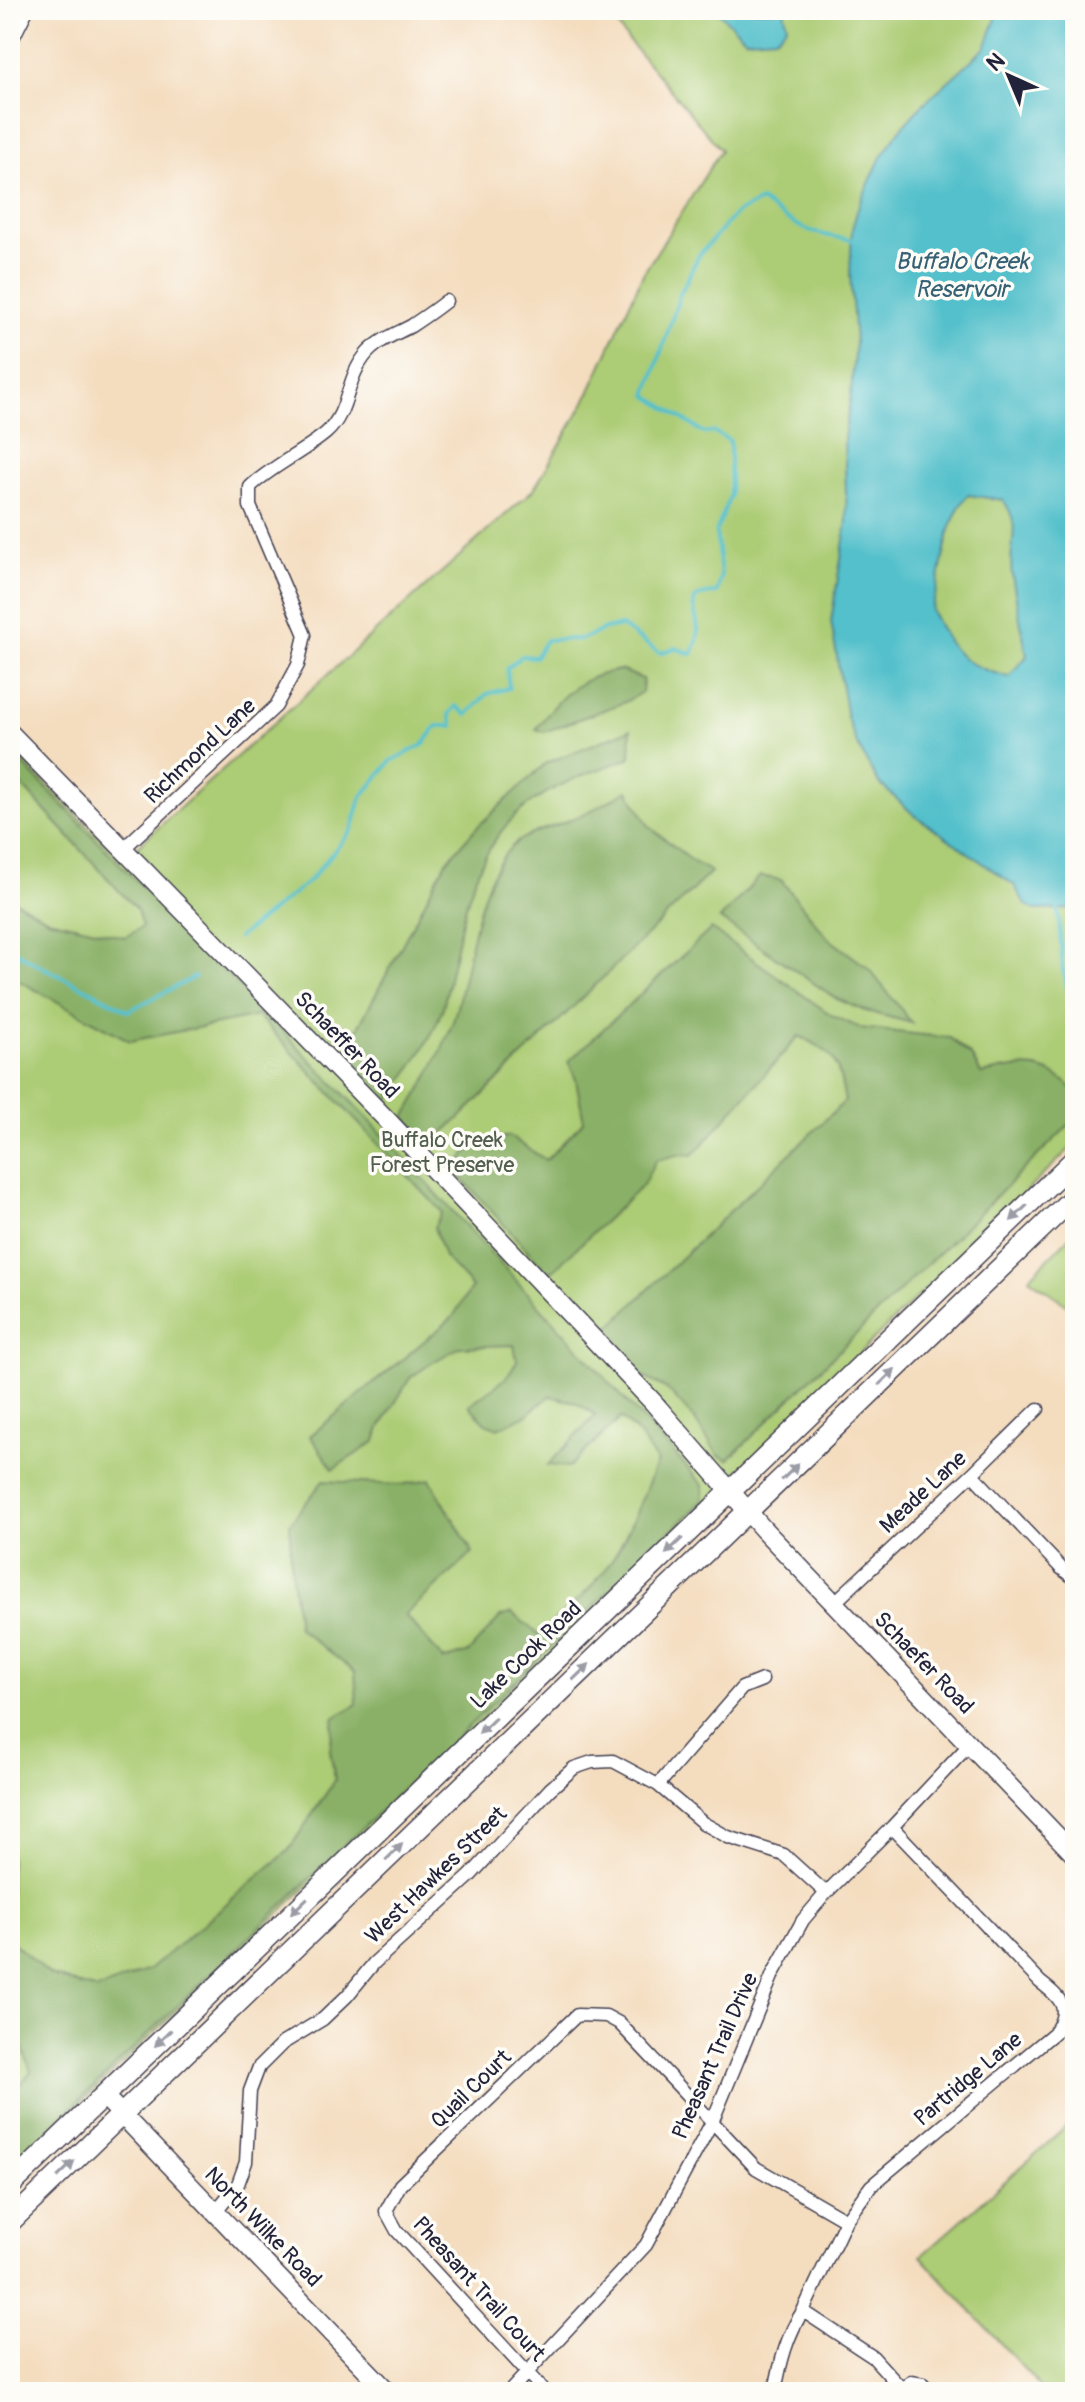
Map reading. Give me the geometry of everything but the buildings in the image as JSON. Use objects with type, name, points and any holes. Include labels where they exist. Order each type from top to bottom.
[{"type":"main road","name":"Lake Cook Road","points":[[10,2222],[122,2116],[739,1503],[1075,1159]]},
{"type":"main road","name":"Lake Cook Road","points":[[10,2186],[739,1503],[1075,1196]]},
{"type":"street","points":[[10,44],[27,10]]},
{"type":"street","name":"Richmond Lane","points":[[123,849],[276,706],[298,665],[305,635],[250,506],[250,487],[328,431],[346,403],[351,374],[367,353],[446,301]]},
{"type":"street","name":"Schaeffer Road","points":[[10,733],[398,1131],[653,1402],[739,1503]]},
{"type":"street","name":"Meade Lane","points":[[834,1603],[1038,1409]]},
{"type":"street","points":[[972,1474],[1075,1579]]},
{"type":"street","name":"Schaefer Road","points":[[739,1503],[1075,1855]]},
{"type":"street","points":[[658,1785],[742,1688],[762,1680]]},
{"type":"street","name":"Pheasant Trail Drive","points":[[509,2392],[646,2245],[713,2120],[773,1974],[803,1920],[970,1744]]},
{"type":"street","name":"West Hawkes Street","points":[[215,2212],[238,2184],[246,2162],[250,2091],[259,2067],[283,2043],[323,2019],[374,1963],[470,1876],[550,1789],[574,1768],[592,1762],[613,1761],[658,1785],[703,1823],[728,1837],[784,1855],[826,1893]]},
{"type":"street","name":"Partridge Lane","points":[[775,2392],[782,2357],[794,2324],[846,2220],[871,2186],[1054,2033],[1063,2021],[1064,2011],[1056,1994],[1040,1982],[892,1827]]},
{"type":"street","name":"Quail Court","points":[[386,2211],[400,2185],[577,2015],[606,2016],[619,2023],[713,2120]]},
{"type":"street","name":"North Wilke Road","points":[[104,2096],[388,2392]]},
{"type":"street","points":[[713,2120],[756,2168],[846,2220]]},
{"type":"street","name":"Pheasant Trail Court","points":[[386,2211],[397,2231],[545,2392]]},
{"type":"street","points":[[803,2311],[873,2357],[898,2390],[911,2382],[918,2382],[930,2392]]},
{"type":"green space","name":"Buffalo Creek Forest Preserve","points":[[608,10],[1075,10],[1075,1144],[552,1652],[10,2171],[10,747],[122,860],[534,489],[585,402],[643,274],[721,150],[624,35]]},
{"type":"green space","points":[[620,670],[643,679],[642,692],[625,702],[544,732],[536,729],[571,690],[592,678]]},
{"type":"green space","points":[[631,729],[630,758],[549,791],[525,807],[495,840],[468,900],[441,1013],[424,1048],[387,1102],[343,1056],[446,862],[475,829],[546,763]]},
{"type":"green space","points":[[10,751],[373,1124],[703,1485],[704,1500],[10,2167],[10,2098],[31,2071],[19,2038],[10,2028],[10,1940],[50,1975],[97,1990],[149,1970],[288,1851],[335,1780],[330,1750],[334,1718],[357,1704],[355,1672],[298,1628],[291,1566],[290,1523],[323,1481],[400,1485],[430,1479],[473,1553],[405,1615],[444,1660],[469,1652],[500,1617],[512,1613],[539,1635],[577,1601],[617,1552],[657,1462],[640,1436],[621,1418],[569,1467],[548,1465],[596,1415],[575,1402],[550,1396],[525,1416],[498,1428],[485,1423],[469,1405],[505,1379],[517,1361],[514,1345],[460,1347],[433,1362],[410,1378],[380,1428],[376,1441],[333,1469],[310,1436],[452,1318],[472,1287],[444,1257],[434,1227],[442,1212],[258,1016],[130,1041],[10,976],[10,898],[48,919],[125,937],[142,927],[137,910],[10,773]]},
{"type":"green space","points":[[628,790],[649,826],[692,861],[711,872],[432,1145],[405,1117],[431,1072],[452,1024],[482,902],[502,858],[517,842],[533,833],[579,816]]},
{"type":"green space","points":[[760,876],[781,880],[828,938],[868,968],[912,1023],[865,1011],[837,999],[720,919]]},
{"type":"green space","points":[[711,929],[831,1015],[860,1028],[950,1038],[971,1056],[981,1074],[1020,1067],[1042,1069],[1075,1091],[1075,1119],[728,1460],[718,1455],[694,1419],[667,1389],[642,1376],[601,1335],[845,1101],[837,1068],[829,1054],[799,1036],[693,1155],[681,1154],[656,1160],[643,1185],[549,1274],[454,1170],[472,1146],[509,1136],[546,1160],[584,1121],[569,1061]]},
{"type":"green space","points":[[1075,1231],[1075,1310],[1029,1278]]},
{"type":"green space","points":[[1075,2119],[1075,2392],[1045,2392],[921,2256]]},
{"type":"water","points":[[716,10],[784,10],[787,26],[777,37],[746,39]]},
{"type":"water","name":"Buffalo Creek Reservoir","points":[[999,10],[1075,10],[1075,909],[1035,910],[1025,904],[1014,885],[913,814],[878,782],[847,718],[831,621],[847,521],[844,438],[855,342],[850,275],[852,229],[859,205],[881,157],[899,131],[920,107],[985,48]],"holes":[[[968,495],[1003,500],[1013,519],[1012,574],[1027,656],[1009,677],[979,667],[960,655],[931,610],[949,533],[960,506]]]},
{"type":"waterway","points":[[238,938],[309,881],[352,830],[361,798],[391,761],[423,745],[437,726],[453,726],[449,714],[456,706],[467,715],[487,694],[509,688],[507,668],[522,656],[535,657],[546,640],[582,639],[621,626],[660,653],[675,648],[692,654],[698,635],[695,600],[705,594],[717,593],[721,576],[716,532],[730,496],[730,441],[714,432],[704,433],[647,395],[680,294],[699,255],[736,213],[761,201],[804,228],[852,240]]},
{"type":"waterway","points":[[1058,909],[1063,971],[1075,1013]]},
{"type":"waterway","points":[[10,948],[128,1011],[195,977]]}]
